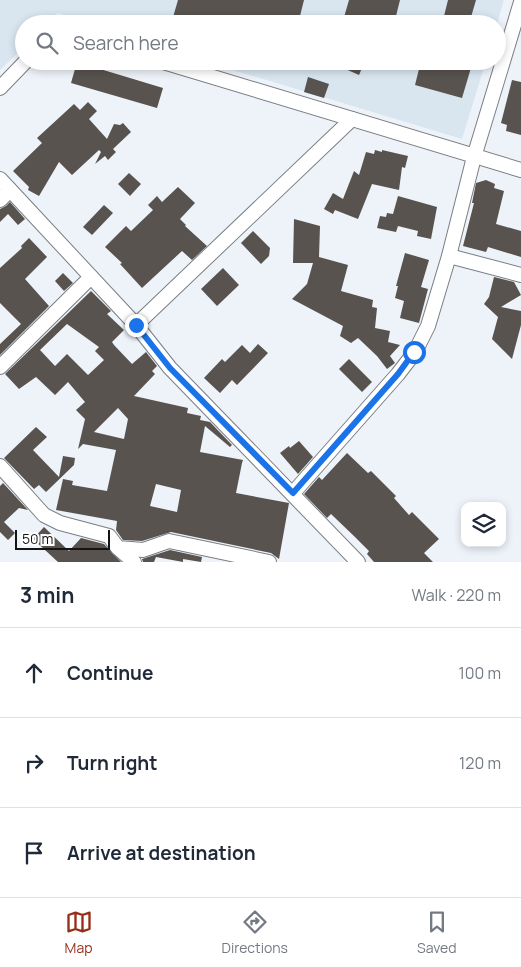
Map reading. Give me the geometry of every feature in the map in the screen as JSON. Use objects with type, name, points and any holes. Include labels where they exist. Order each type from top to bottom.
[{"type":"street","points":[[506,61],[518,25],[521,2]]},
{"type":"street","points":[[0,88],[17,70]]},
{"type":"street","points":[[190,70],[521,170]]},
{"type":"street","points":[[293,493],[398,374],[414,352],[428,326],[449,256],[474,157],[503,70]]},
{"type":"street","points":[[136,325],[352,119]]},
{"type":"street","points":[[0,179],[136,325],[170,368],[358,562]]},
{"type":"street","points":[[0,200],[10,190]]},
{"type":"street","points":[[449,256],[521,275]]},
{"type":"street","points":[[0,368],[92,277]]},
{"type":"street","points":[[0,466],[44,515],[60,523],[89,529],[109,536],[118,548],[134,562]]},
{"type":"street","points":[[118,548],[143,550],[169,541],[269,562]]},
{"type":"shaded area","points":[[0,0],[504,0],[500,15],[64,15],[58,13],[56,15],[15,15],[15,56],[0,70]]},
{"type":"shaded area","points":[[233,70],[483,70],[462,139]]},
{"type":"building","points":[[178,0],[304,0],[300,15],[174,15]]},
{"type":"building","points":[[349,0],[400,0],[396,15],[345,15]]},
{"type":"building","points":[[448,0],[476,0],[472,15],[444,15]]},
{"type":"building","points":[[75,70],[103,70],[163,88],[157,108],[71,83]]},
{"type":"building","points":[[348,70],[361,70],[359,75]]},
{"type":"building","points":[[419,70],[470,70],[462,98],[415,85]]},
{"type":"building","points":[[308,77],[329,84],[324,98],[304,92]]},
{"type":"building","points":[[512,80],[521,82],[521,135],[506,131],[507,125],[501,123]]},
{"type":"building","points":[[88,102],[97,111],[89,119],[107,139],[114,124],[120,125],[123,123],[131,132],[113,149],[116,152],[108,160],[105,156],[95,164],[101,152],[99,150],[72,175],[59,162],[39,196],[28,190],[29,187],[13,171],[42,143],[37,138],[74,104],[80,110]]},
{"type":"building","points":[[375,150],[408,156],[405,168],[402,167],[399,190],[372,184],[358,219],[335,210],[333,214],[324,209],[333,193],[343,199],[354,171],[359,175],[366,152],[374,154]]},
{"type":"building","points":[[129,173],[141,184],[130,196],[118,184]]},
{"type":"building","points":[[486,180],[495,184],[494,188],[504,191],[496,224],[521,231],[521,257],[488,247],[486,252],[463,246],[474,203],[472,203],[476,183]]},
{"type":"building","points":[[178,187],[195,203],[180,219],[207,246],[192,260],[182,251],[142,288],[120,264],[122,263],[105,247],[126,226],[131,231],[153,210],[148,205],[157,196],[162,202]]},
{"type":"building","points":[[398,196],[437,207],[431,239],[417,236],[418,231],[398,226],[396,232],[377,228],[380,216],[386,217],[387,213],[393,214]]},
{"type":"building","points":[[10,202],[25,219],[18,225],[8,214],[0,222],[0,209]]},
{"type":"building","points":[[104,205],[113,213],[92,235],[83,227]]},
{"type":"building","points":[[294,219],[320,226],[319,257],[348,265],[341,291],[373,300],[372,307],[377,308],[375,328],[390,331],[388,342],[400,345],[390,356],[395,363],[387,369],[377,356],[358,338],[351,343],[340,336],[343,326],[292,299],[307,284],[313,263],[293,263]]},
{"type":"building","points":[[253,231],[270,248],[269,256],[261,264],[241,243]]},
{"type":"building","points":[[29,238],[47,257],[25,279],[49,306],[0,355],[0,344],[21,324],[0,303],[0,268],[22,248],[21,246]]},
{"type":"building","points":[[405,253],[429,260],[421,287],[428,289],[419,323],[400,318],[404,301],[395,298],[398,286],[396,286]]},
{"type":"building","points":[[223,268],[239,285],[217,306],[201,289]]},
{"type":"building","points":[[63,273],[73,283],[64,291],[55,281]]},
{"type":"building","points":[[494,277],[514,282],[521,295],[501,307],[521,311],[521,325],[512,359],[492,339],[498,317],[484,304],[489,297]]},
{"type":"building","points":[[91,291],[111,311],[107,314],[124,330],[112,342],[114,345],[132,364],[146,352],[157,366],[152,371],[155,374],[134,396],[188,408],[187,413],[201,416],[200,420],[210,422],[232,445],[230,447],[205,426],[200,452],[243,460],[236,493],[289,503],[279,559],[271,553],[171,532],[142,541],[123,540],[116,530],[117,521],[56,510],[63,479],[73,481],[72,485],[107,491],[116,450],[83,444],[78,449],[85,419],[76,410],[85,402],[68,382],[55,395],[36,377],[19,389],[5,374]],"holes":[[[67,324],[99,347],[95,351],[104,360],[88,375],[67,354],[55,366],[40,350]],[[118,408],[128,419],[124,439],[94,432]],[[156,484],[181,490],[177,512],[150,506]]]},
{"type":"building","points":[[258,344],[268,353],[237,385],[232,380],[220,393],[204,378],[222,359],[225,362],[242,345],[250,353]]},
{"type":"building","points":[[349,359],[372,382],[362,392],[339,369]]},
{"type":"building","points":[[36,427],[47,437],[33,450],[59,477],[63,456],[75,458],[74,465],[46,492],[39,485],[34,489],[4,458]]},
{"type":"building","points":[[299,441],[313,457],[298,474],[280,453]]},
{"type":"building","points":[[347,453],[368,473],[371,471],[396,496],[394,498],[409,515],[412,512],[439,539],[424,553],[433,562],[374,562],[367,554],[369,551],[355,537],[331,514],[327,518],[304,494],[319,477],[322,480]]},
{"type":"building","points":[[3,483],[28,510],[19,508],[4,522],[15,533],[8,540],[0,532],[0,486]]},
{"type":"building","points":[[44,527],[69,551],[81,538],[104,544],[121,562],[58,562],[33,539]]},
{"type":"building","points":[[170,550],[202,557],[201,562],[183,559],[183,562],[156,557],[154,562],[143,562],[142,559]]},
{"type":"route","points":[[136,325],[170,368],[293,493],[398,374],[414,352]]}]
